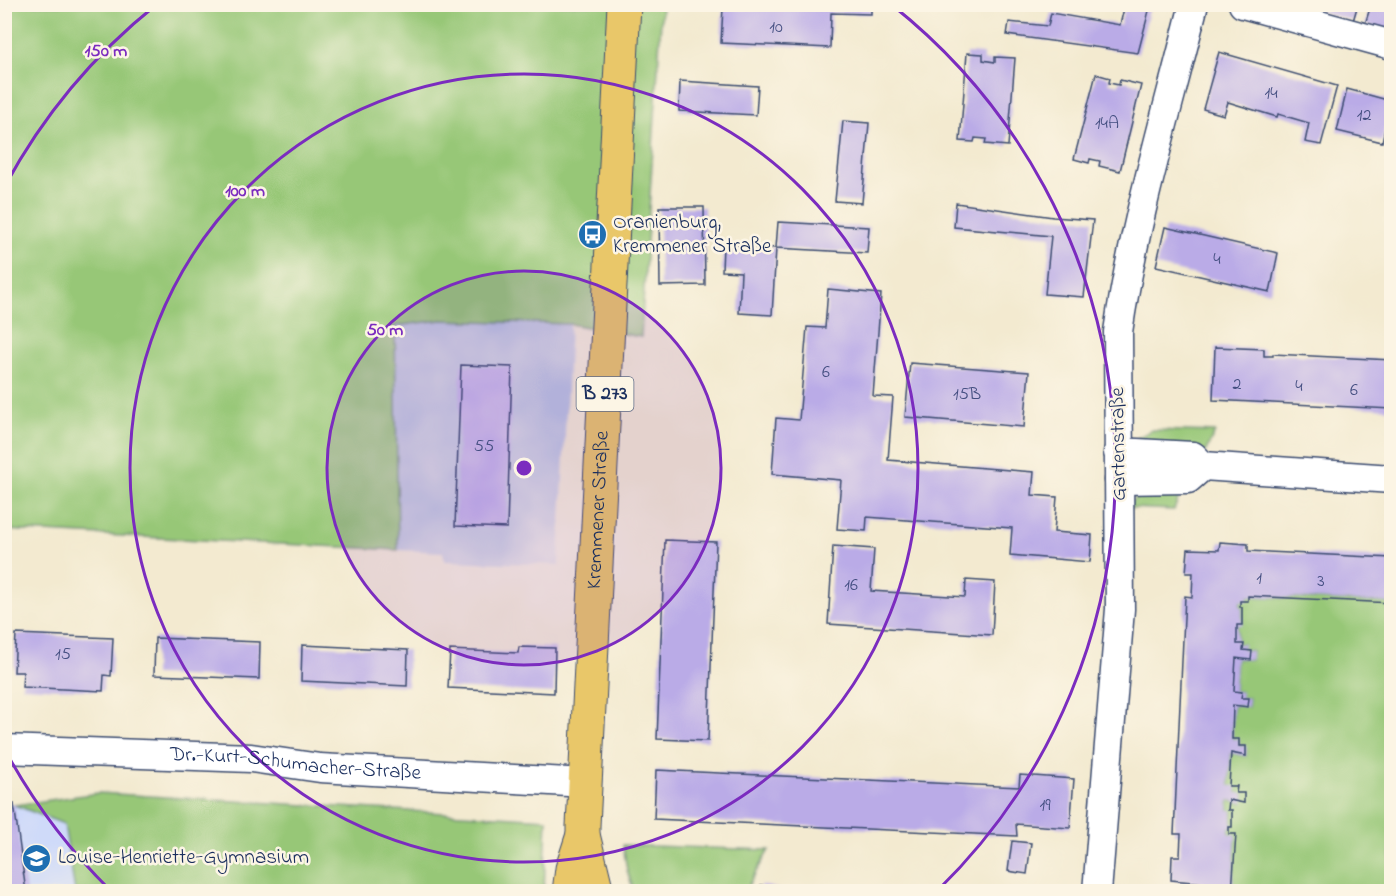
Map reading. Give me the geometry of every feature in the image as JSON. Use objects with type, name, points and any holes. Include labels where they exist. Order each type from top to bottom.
[{"type":"main road","name":"Kremmener Straße","points":[[569,891],[572,869],[583,835],[624,4]]},
{"type":"main road","name":"Kremmener Straße","points":[[583,835],[597,891]]},
{"type":"street","name":"Gartenstraße","points":[[1097,891],[1120,609],[1118,332],[1144,201],[1194,4]]},
{"type":"street","points":[[1242,4],[1392,45]]},
{"type":"street","points":[[1119,466],[1188,479],[1203,466],[1392,479]]},
{"type":"street","name":"Dr.-Kurt-Schumacher-Straße","points":[[4,749],[252,758],[320,768],[586,783]]},
{"type":"shaded area","points":[[441,320],[570,324],[559,565],[445,561],[443,552],[398,550],[395,326]]},
{"type":"shaded area","name":"Louise-Henriette-Gymnasium","points":[[4,801],[64,824],[75,891],[5,891]]},
{"type":"green space","points":[[4,5],[662,5],[641,337],[570,324],[441,320],[395,326],[398,550],[5,530]]},
{"type":"green space","points":[[1152,430],[1215,432],[1205,453],[1137,438]]},
{"type":"green space","points":[[1182,489],[1174,510],[1131,508],[1131,502],[1142,491]]},
{"type":"green space","points":[[1248,596],[1390,603],[1391,891],[1232,891],[1236,835],[1229,834],[1229,827],[1232,827],[1232,811],[1228,810],[1229,800],[1243,803],[1244,794],[1236,793],[1236,787],[1229,786],[1231,753],[1246,756],[1246,746],[1239,746],[1239,740],[1232,739],[1233,705],[1248,707],[1249,698],[1241,698],[1241,692],[1234,691],[1236,658],[1251,660],[1252,651],[1243,650],[1243,644],[1237,644],[1237,625],[1242,624],[1240,601]]},
{"type":"green space","points":[[98,793],[547,819],[544,891],[75,891],[64,824],[15,805]]},
{"type":"green space","points":[[623,845],[769,850],[745,891],[634,892],[627,870]]},
{"type":"building","points":[[756,4],[871,4],[871,14],[831,13],[830,48],[721,43],[723,8],[756,10]]},
{"type":"building","points":[[1125,4],[1150,7],[1138,53],[1007,35],[1009,22],[1048,26],[1051,13],[1120,25]]},
{"type":"building","points":[[1320,4],[1358,4],[1353,21],[1319,11]]},
{"type":"building","points":[[1371,5],[1392,5],[1392,32],[1365,24]]},
{"type":"building","points":[[1219,52],[1337,86],[1321,145],[1305,142],[1309,123],[1278,114],[1277,117],[1228,102],[1224,115],[1203,109]]},
{"type":"building","points":[[967,53],[983,54],[983,60],[995,62],[995,57],[1015,58],[1008,146],[985,144],[986,139],[975,138],[974,142],[960,141]]},
{"type":"building","points":[[1096,74],[1110,78],[1109,83],[1119,85],[1120,80],[1141,85],[1120,171],[1099,166],[1100,161],[1090,159],[1089,163],[1074,159]]},
{"type":"building","points":[[680,81],[758,86],[756,115],[679,111]]},
{"type":"building","points":[[1347,89],[1391,101],[1382,142],[1337,131]]},
{"type":"building","points":[[843,121],[869,123],[862,203],[835,201]]},
{"type":"building","points":[[956,203],[1053,217],[1093,220],[1084,297],[1045,294],[1051,236],[954,227]]},
{"type":"building","points":[[659,207],[704,207],[705,285],[660,286]]},
{"type":"building","points":[[778,222],[869,227],[867,253],[776,248]]},
{"type":"building","points":[[1165,227],[1278,253],[1270,292],[1156,266]]},
{"type":"building","points":[[723,245],[776,248],[772,315],[739,313],[741,272],[722,271]]},
{"type":"building","points":[[828,289],[881,294],[873,396],[893,397],[888,460],[1034,472],[1032,495],[1057,497],[1054,532],[1092,535],[1090,562],[1010,555],[1012,528],[867,517],[866,531],[837,529],[841,480],[772,474],[776,418],[799,420],[807,327],[825,328]]},
{"type":"building","points":[[1215,347],[1264,349],[1264,356],[1273,356],[1273,354],[1392,360],[1392,409],[1213,400]]},
{"type":"building","points":[[910,363],[1029,372],[1024,427],[905,417]]},
{"type":"building","points":[[461,365],[512,367],[507,528],[455,526]]},
{"type":"building","points":[[665,540],[716,542],[708,741],[657,739]]},
{"type":"building","points":[[1220,542],[1248,544],[1248,551],[1392,558],[1392,603],[1248,596],[1248,601],[1240,601],[1242,625],[1237,625],[1237,644],[1244,644],[1243,650],[1252,651],[1251,660],[1236,658],[1234,691],[1242,692],[1241,698],[1249,698],[1248,707],[1233,705],[1232,739],[1239,739],[1239,746],[1246,746],[1246,756],[1231,753],[1229,786],[1237,786],[1236,793],[1244,793],[1244,803],[1229,800],[1228,810],[1232,810],[1232,827],[1229,827],[1229,834],[1236,834],[1232,892],[1202,891],[1203,883],[1171,880],[1172,856],[1180,856],[1181,834],[1174,834],[1185,596],[1192,597],[1193,573],[1186,573],[1188,549],[1219,550]]},
{"type":"building","points":[[833,546],[874,549],[871,591],[965,597],[966,580],[995,582],[992,635],[828,624]]},
{"type":"building","points":[[16,634],[113,638],[111,676],[104,675],[103,691],[22,687],[23,672],[14,672]]},
{"type":"building","points":[[155,638],[260,642],[259,679],[154,675]]},
{"type":"building","points":[[302,645],[408,650],[407,686],[301,681]]},
{"type":"building","points":[[519,647],[555,648],[554,693],[448,688],[450,650],[518,653]]},
{"type":"building","points":[[656,770],[1019,787],[1020,775],[1074,779],[1070,828],[1016,824],[1017,836],[654,819]]},
{"type":"building","points":[[14,804],[26,892],[4,892],[4,806]]},
{"type":"building","points":[[1012,841],[1031,843],[1027,874],[1008,871]]},
{"type":"building","points":[[761,885],[786,891],[786,892],[758,892]]},
{"type":"place","name":"Oranienburg, Kremmener Straße","points":[[592,235]]},
{"type":"place","name":"Louise-Henriette-Gymnasium","points":[[37,858]]}]
